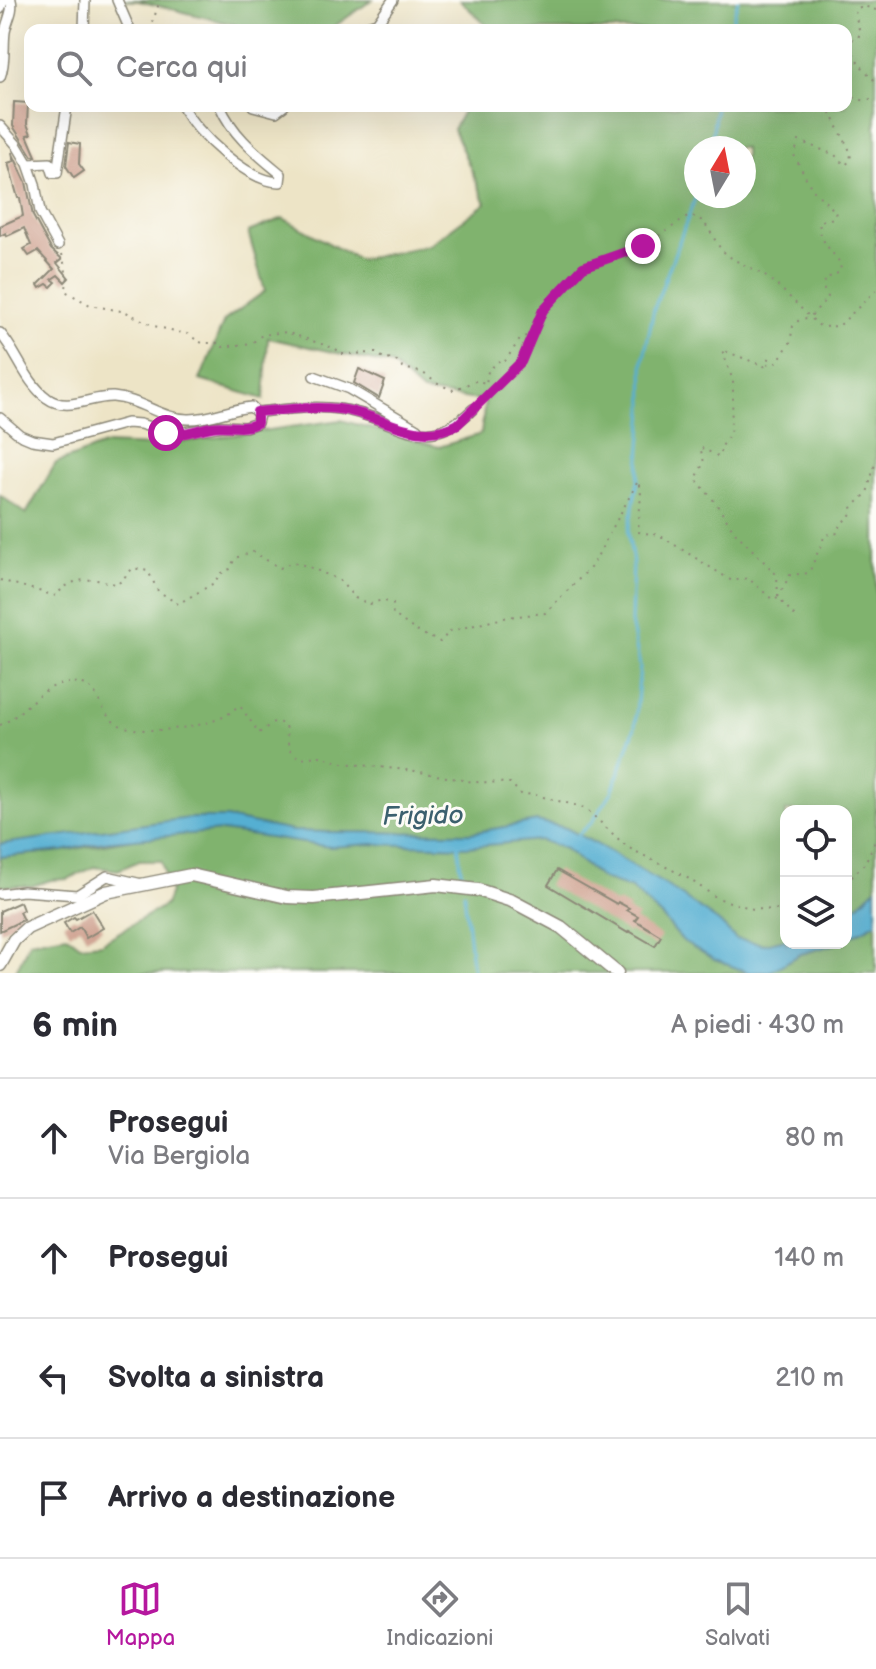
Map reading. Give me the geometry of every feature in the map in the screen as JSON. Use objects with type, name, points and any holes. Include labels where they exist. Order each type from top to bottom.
[{"type":"street","points":[[0,9],[4,0]]},
{"type":"street","points":[[0,77],[4,67],[5,30],[13,5],[11,0]]},
{"type":"street","points":[[84,24],[85,0]]},
{"type":"street","points":[[117,0],[127,24]]},
{"type":"street","points":[[374,24],[393,0]]},
{"type":"street","points":[[28,164],[50,163],[53,173],[57,173],[66,112]]},
{"type":"street","points":[[185,112],[203,134],[244,168],[268,181],[280,182],[281,174],[241,138],[223,112]]},
{"type":"street","points":[[0,126],[28,164],[40,212],[58,245]]},
{"type":"street","points":[[0,333],[42,394],[61,404],[113,397],[163,415],[190,419],[251,407],[257,412],[334,408],[356,411],[423,433],[446,430],[458,424],[473,409]]},
{"type":"street","points":[[314,376],[349,389],[423,433]]},
{"type":"street","points":[[0,418],[20,435],[53,443],[127,423],[173,434],[222,426],[245,427],[257,423],[257,412]]},
{"type":"street","points":[[0,965],[14,940],[27,928],[106,892],[191,875],[287,897],[314,898],[436,885],[478,890],[512,901],[561,927],[617,973]]},
{"type":"street","points":[[0,894],[49,892],[77,895],[107,876],[142,884]]},
{"type":"path","points":[[152,24],[160,0]]},
{"type":"path","points":[[852,40],[858,38],[860,33],[855,14],[857,8],[864,6],[876,10]]},
{"type":"path","points":[[852,54],[876,82]]},
{"type":"path","points":[[852,97],[865,101],[876,97]]},
{"type":"path","points":[[796,617],[778,598],[777,575],[734,531],[696,479],[704,462],[700,447],[719,457],[730,433],[733,381],[722,350],[769,367],[767,358],[777,362],[790,343],[793,326],[799,320],[810,317],[828,297],[824,290],[825,279],[840,272],[841,264],[823,241],[819,230],[820,221],[834,218],[836,212],[812,189],[794,155],[799,141],[835,155],[845,165],[850,161],[851,153],[830,112]]},
{"type":"path","points":[[473,409],[521,362],[548,303],[583,267],[643,246],[689,216],[697,217],[705,224],[727,255],[764,275],[821,327],[839,326],[876,290]]},
{"type":"path","points":[[58,245],[65,260],[68,280],[65,291],[90,305],[126,312],[154,326],[187,334],[202,343],[219,343],[223,347],[252,343],[262,335],[286,332],[336,349],[341,354],[376,353],[453,390],[478,380],[486,384],[488,371],[501,359],[505,361],[521,338],[536,327]]},
{"type":"path","points":[[0,580],[56,596],[62,587],[84,579],[117,585],[133,568],[148,571],[158,591],[178,604],[214,583],[220,574],[230,569],[235,558],[253,552],[280,568],[293,562],[339,580],[355,598],[370,604],[382,600],[393,604],[393,614],[416,631],[440,642],[450,631],[508,617],[545,613],[592,566],[638,481],[641,494],[638,532],[659,535],[732,581],[748,578],[773,600],[778,598],[790,575],[809,573],[825,535],[838,533],[841,524],[852,513],[852,508],[867,493],[876,460]]},
{"type":"path","points":[[0,725],[58,684],[82,682],[89,685],[111,720],[150,732],[226,716],[240,706],[259,733],[275,721],[285,725],[289,749],[299,758],[320,756],[343,763],[415,771],[473,782],[510,783],[522,795],[532,794],[585,808],[627,847],[686,877],[717,898],[753,909],[780,910]]},
{"type":"path","points":[[852,877],[865,863],[876,839]]},
{"type":"green space","points":[[121,0],[372,0],[338,24],[232,24],[139,1]]},
{"type":"green space","points":[[460,0],[876,0],[876,973],[15,973],[30,941],[67,935],[80,945],[101,943],[165,905],[170,892],[161,861],[139,861],[118,870],[94,867],[68,879],[32,886],[0,886],[0,857],[63,851],[133,839],[0,844],[0,495],[26,514],[56,463],[107,444],[153,446],[341,420],[439,447],[481,434],[485,401],[422,392],[392,365],[268,338],[264,399],[200,380],[224,321],[265,291],[248,232],[283,218],[359,260],[429,245],[486,203],[453,129],[463,112],[852,112],[852,24],[485,24]]},
{"type":"water","points":[[189,818],[226,818],[293,831],[331,832],[470,833],[537,821],[566,828],[600,846],[667,886],[719,922],[736,939],[764,944],[780,940],[780,949],[818,949],[801,954],[771,971],[750,973],[715,960],[683,941],[632,889],[601,878],[565,849],[540,840],[466,847],[372,844],[330,847],[222,831],[103,842],[63,851],[0,857],[0,844]]},
{"type":"water","points":[[876,888],[876,923],[852,936],[852,910]]},
{"type":"building","points":[[14,102],[24,103],[31,134],[27,135],[36,156],[32,156],[13,126]]},
{"type":"building","points":[[69,142],[80,144],[79,164],[84,171],[74,178],[66,166]]},
{"type":"building","points":[[12,152],[26,182],[33,216],[51,249],[62,259],[57,263],[69,278],[65,282],[58,275],[52,279],[56,282],[51,287],[47,284],[40,288],[38,285],[54,269],[38,251],[29,256],[24,249],[31,245],[24,228],[0,236],[0,226],[23,216],[8,163],[14,161]]},
{"type":"building","points":[[359,369],[385,381],[379,398],[354,383]]},
{"type":"building","points":[[557,870],[629,908],[627,910],[638,916],[635,920],[661,936],[655,946],[548,885]]},
{"type":"building","points":[[20,902],[23,910],[19,912],[23,920],[0,931],[0,911]]},
{"type":"building","points":[[92,910],[103,928],[86,938],[80,927],[70,933],[64,923]]},
{"type":"waterway","points":[[732,24],[738,0]]},
{"type":"waterway","points":[[712,136],[715,112]]},
{"type":"waterway","points":[[578,835],[592,822],[612,792],[635,727],[640,666],[631,622],[633,563],[628,532],[638,481],[644,410],[643,362],[654,309],[692,208]]},
{"type":"waterway","name":"Frigido","points":[[458,843],[462,879]]},
{"type":"waterway","points":[[464,893],[473,973]]},
{"type":"route","points":[[166,433],[183,434],[222,426],[245,427],[257,423],[257,412],[334,408],[356,411],[423,433],[446,430],[458,424],[521,362],[543,310],[583,267],[643,246]]}]
